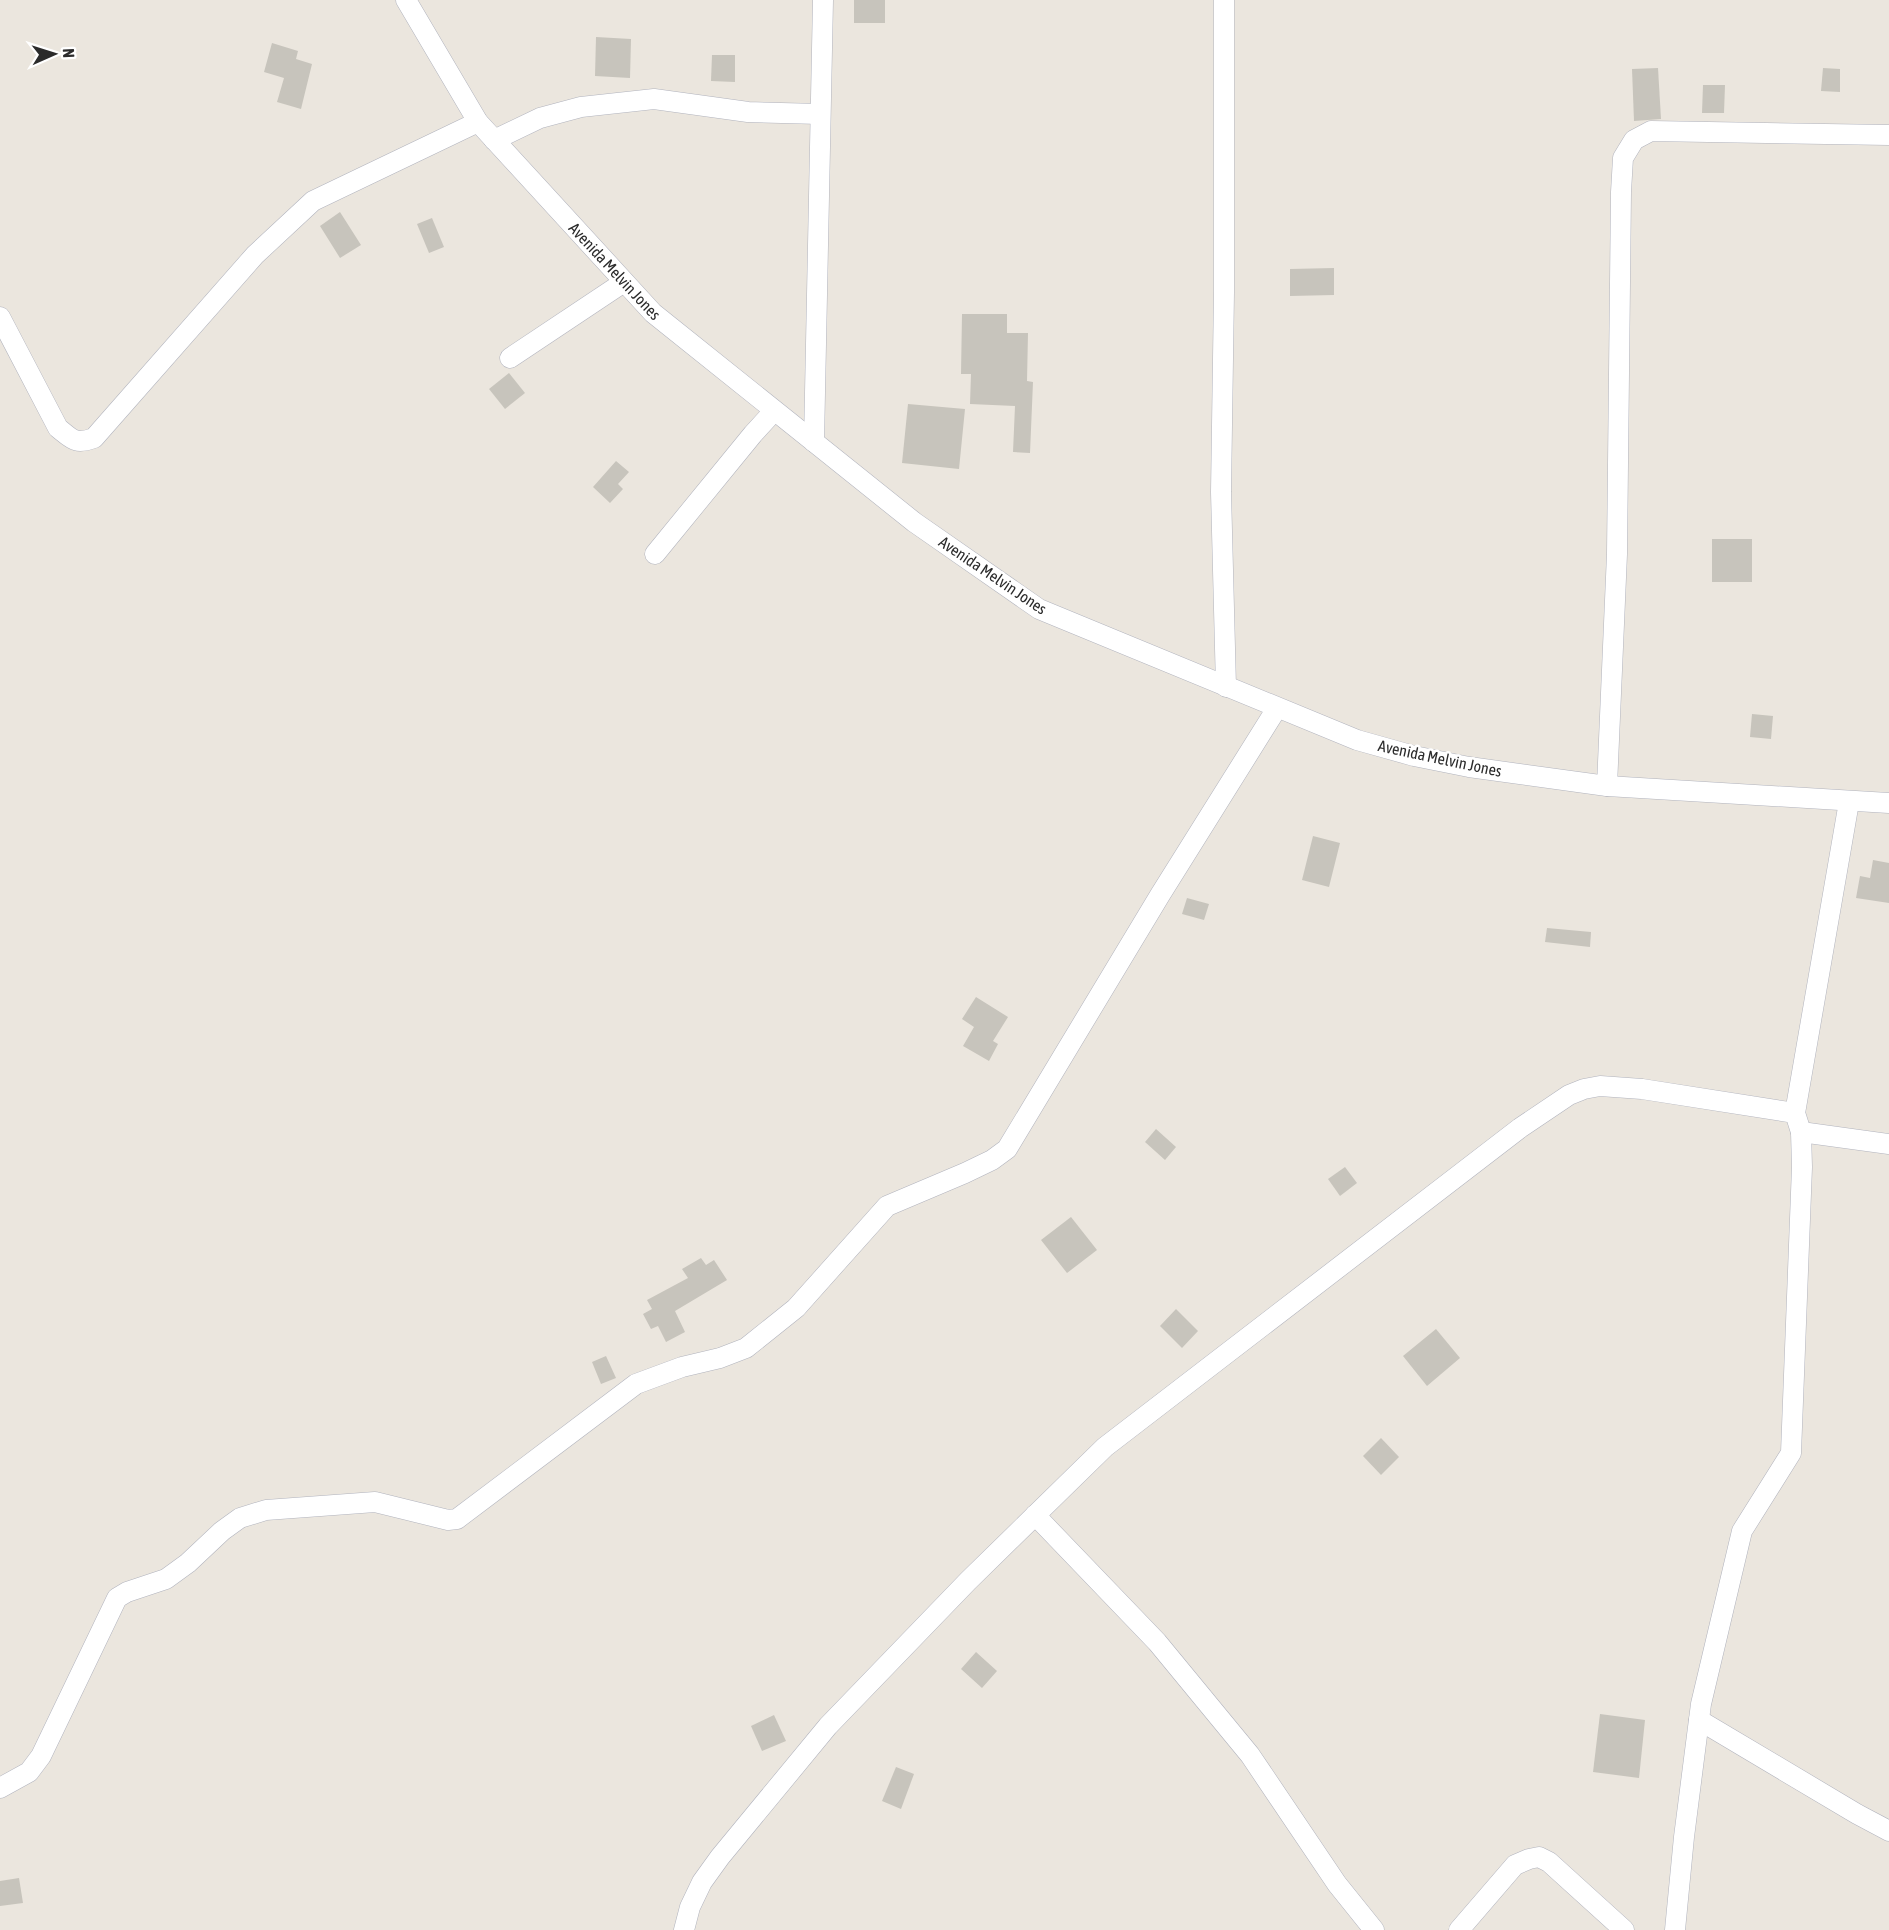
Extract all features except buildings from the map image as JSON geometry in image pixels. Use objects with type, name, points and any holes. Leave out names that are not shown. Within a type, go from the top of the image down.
[{"type":"street","name":"Avenida Melvin Jones","points":[[406,0],[478,122],[652,313],[914,522],[1039,609],[1357,740],[1414,756],[1469,767],[1607,786],[1889,803]]},
{"type":"street","points":[[814,442],[822,0]]},
{"type":"street","points":[[1224,0],[1224,316],[1221,492],[1226,687]]},
{"type":"street","points":[[494,140],[540,118],[581,107],[654,99],[748,112],[820,114]]},
{"type":"street","points":[[0,316],[58,428],[74,441],[94,438],[255,255],[313,201],[478,122]]},
{"type":"street","points":[[1607,786],[1617,554],[1623,158],[1634,140],[1651,131],[1889,135]]},
{"type":"street","points":[[510,358],[624,282]]},
{"type":"street","points":[[655,554],[774,411]]},
{"type":"street","points":[[0,1788],[29,1772],[41,1756],[117,1598],[127,1592],[166,1579],[240,1518],[266,1510],[375,1502],[448,1520],[457,1519],[636,1384],[682,1367],[720,1358],[746,1348],[796,1308],[887,1206],[965,1173],[992,1160],[1007,1149],[1160,895],[1277,708]]},
{"type":"street","points":[[1675,1930],[1699,1720],[1742,1531],[1791,1453],[1802,1167],[1798,1123],[1849,802]]},
{"type":"street","points":[[684,1930],[690,1907],[702,1882],[828,1726],[968,1581],[1105,1447],[1520,1128],[1569,1095],[1584,1089],[1618,1086],[1889,1144]]},
{"type":"street","points":[[1035,1515],[1157,1642],[1250,1755],[1337,1884],[1374,1930]]},
{"type":"street","points":[[1699,1720],[1889,1831]]},
{"type":"street","points":[[1459,1930],[1515,1865],[1539,1857],[1549,1862],[1624,1930]]}]
